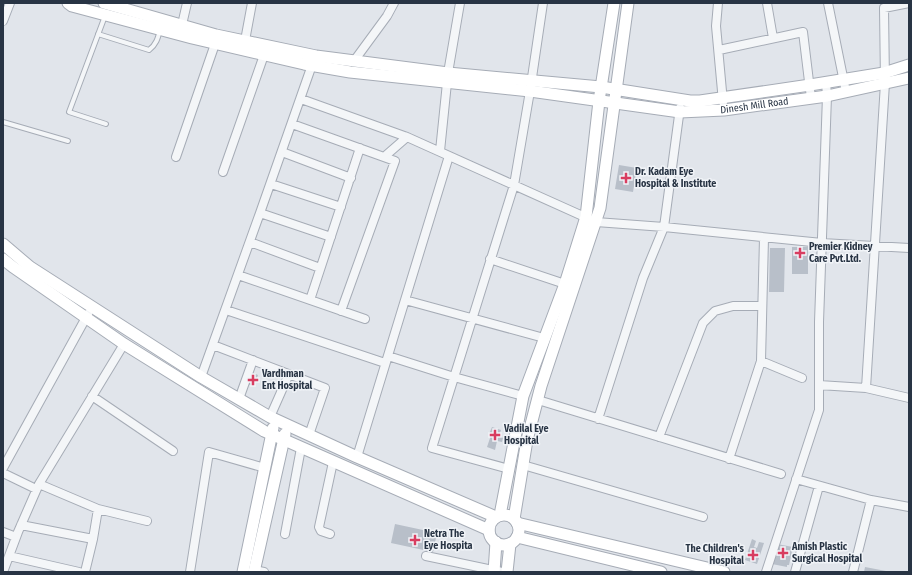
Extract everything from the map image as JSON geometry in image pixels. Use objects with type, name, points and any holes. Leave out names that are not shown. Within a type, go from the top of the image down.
[{"type":"main road","points":[[68,3],[72,6],[105,15],[161,25],[244,46],[264,55],[312,65],[393,77],[448,77]]},
{"type":"main road","points":[[104,3],[161,25]]},
{"type":"main road","points":[[614,3],[599,101],[586,217],[565,284],[523,396],[498,516],[492,521],[489,530],[492,539],[505,545],[514,540],[661,572]]},
{"type":"main road","points":[[507,572],[514,540],[519,533],[516,521],[527,440],[538,400],[600,208],[628,3]]},
{"type":"main road","points":[[181,30],[215,44],[244,46],[354,61],[448,77],[530,87]]},
{"type":"main road","name":"Dinesh Mill Road","points":[[530,87],[599,101],[680,112],[724,110],[846,92],[885,78],[909,65]]},
{"type":"main road","name":"Dinesh Mill Road","points":[[530,87],[601,87],[681,100],[700,101],[810,86],[843,79],[909,78]]},
{"type":"main road","points":[[3,244],[30,267],[239,399],[273,418],[357,457],[498,516],[510,516],[516,521],[724,572]]},
{"type":"main road","points":[[3,259],[124,344],[271,434],[489,530]]},
{"type":"main road","points":[[243,572],[265,468],[273,418]]},
{"type":"main road","points":[[257,571],[283,440],[288,425]]},
{"type":"main road","points":[[496,542],[497,571]]},
{"type":"street","points":[[3,21],[10,3]]},
{"type":"street","points":[[181,30],[187,3]]},
{"type":"street","points":[[244,46],[252,3]]},
{"type":"street","points":[[354,61],[387,16],[394,3]]},
{"type":"street","points":[[440,152],[448,77],[460,3]]},
{"type":"street","points":[[509,468],[432,448],[514,185],[543,3]]},
{"type":"street","points":[[718,3],[716,26],[724,110]]},
{"type":"street","points":[[768,3],[773,38]]},
{"type":"street","points":[[828,3],[846,92]]},
{"type":"street","points":[[866,388],[885,78],[884,8],[909,3]]},
{"type":"street","points":[[719,50],[803,32],[811,98]]},
{"type":"street","points":[[176,157],[215,44]]},
{"type":"street","points":[[223,172],[264,55]]},
{"type":"street","points":[[201,376],[271,184],[312,65]]},
{"type":"street","points":[[766,572],[819,410],[819,322],[827,96],[826,82]]},
{"type":"street","points":[[301,99],[407,137],[596,222],[664,227],[822,243],[909,248]]},
{"type":"street","points":[[598,418],[643,278],[664,227],[681,100]]},
{"type":"street","points":[[292,124],[395,161],[341,311]]},
{"type":"street","points":[[384,157],[407,137]]},
{"type":"street","points":[[310,300],[360,148]]},
{"type":"street","points":[[282,152],[351,178]]},
{"type":"street","points":[[357,457],[449,156]]},
{"type":"street","points":[[271,184],[341,207]]},
{"type":"street","points":[[260,213],[331,237]]},
{"type":"street","points":[[730,458],[761,361],[764,238]]},
{"type":"street","points":[[250,242],[320,268]]},
{"type":"street","points":[[490,260],[565,284]]},
{"type":"street","points":[[238,275],[364,319]]},
{"type":"street","points":[[405,300],[544,338]]},
{"type":"street","points":[[659,437],[703,323],[715,311],[733,306],[762,306]]},
{"type":"street","points":[[3,468],[93,307]]},
{"type":"street","points":[[226,310],[386,360],[523,396]]},
{"type":"street","points":[[3,572],[38,486],[124,344]]},
{"type":"street","points":[[213,345],[325,388],[309,435]]},
{"type":"street","points":[[239,399],[253,360]]},
{"type":"street","points":[[761,361],[802,378]]},
{"type":"street","points":[[273,418],[289,374]]},
{"type":"street","points":[[819,385],[866,388],[909,398]]},
{"type":"street","points":[[92,396],[173,451]]},
{"type":"street","points":[[538,400],[781,474]]},
{"type":"street","points":[[285,534],[301,448]]},
{"type":"street","points":[[190,572],[209,452],[265,468]]},
{"type":"street","points":[[330,534],[321,531],[319,527],[333,462]]},
{"type":"street","points":[[523,465],[703,517]]},
{"type":"street","points":[[3,474],[98,509],[147,521]]},
{"type":"street","points":[[796,479],[871,500],[909,507]]},
{"type":"street","points":[[795,572],[819,486]]},
{"type":"street","points":[[853,572],[871,500]]},
{"type":"street","points":[[85,572],[98,509]]},
{"type":"street","points":[[21,525],[93,539]]},
{"type":"street","points":[[3,532],[16,537]]},
{"type":"street","points":[[9,556],[78,572]]},
{"type":"street","points":[[426,556],[497,571]]},
{"type":"lane","points":[[105,15],[69,112],[106,124]]},
{"type":"lane","points":[[98,34],[149,50],[153,48],[157,40],[161,25]]},
{"type":"lane","points":[[3,122],[68,141]]},
{"type":"building","points":[[619,165],[637,168],[633,192],[615,189]]},
{"type":"building","points":[[792,247],[808,247],[808,274],[792,274]]},
{"type":"building","points":[[770,248],[785,248],[784,292],[769,292]]},
{"type":"building","points":[[251,372],[258,375],[254,386],[246,384]]},
{"type":"building","points":[[492,427],[501,430],[499,436],[503,438],[502,442],[497,441],[495,450],[487,447],[491,435],[489,434]]},
{"type":"building","points":[[395,524],[437,533],[433,552],[391,543]]},
{"type":"building","points":[[752,539],[756,541],[754,547],[757,548],[759,542],[764,543],[757,564],[745,560]]},
{"type":"building","points":[[777,544],[793,547],[789,565],[787,565],[787,567],[772,564]]},
{"type":"building","points":[[865,567],[886,571],[886,572],[864,572]]},
{"type":"place","name":"Dr. Kadam Eye Hospital & Institute","points":[[626,178]]},
{"type":"place","name":"Premier Kidney Care Pvt.Ltd.","points":[[800,253]]},
{"type":"place","name":"Vardhman Ent Hospital","points":[[253,380]]},
{"type":"place","name":"Vadilal Eye Hospital","points":[[495,435]]},
{"type":"place","name":"Netra The Eye Hospita","points":[[415,540]]},
{"type":"place","name":"Amish Plastic Surgical Hospital","points":[[783,553]]},
{"type":"place","name":"The Children's Hospital","points":[[753,555]]}]
